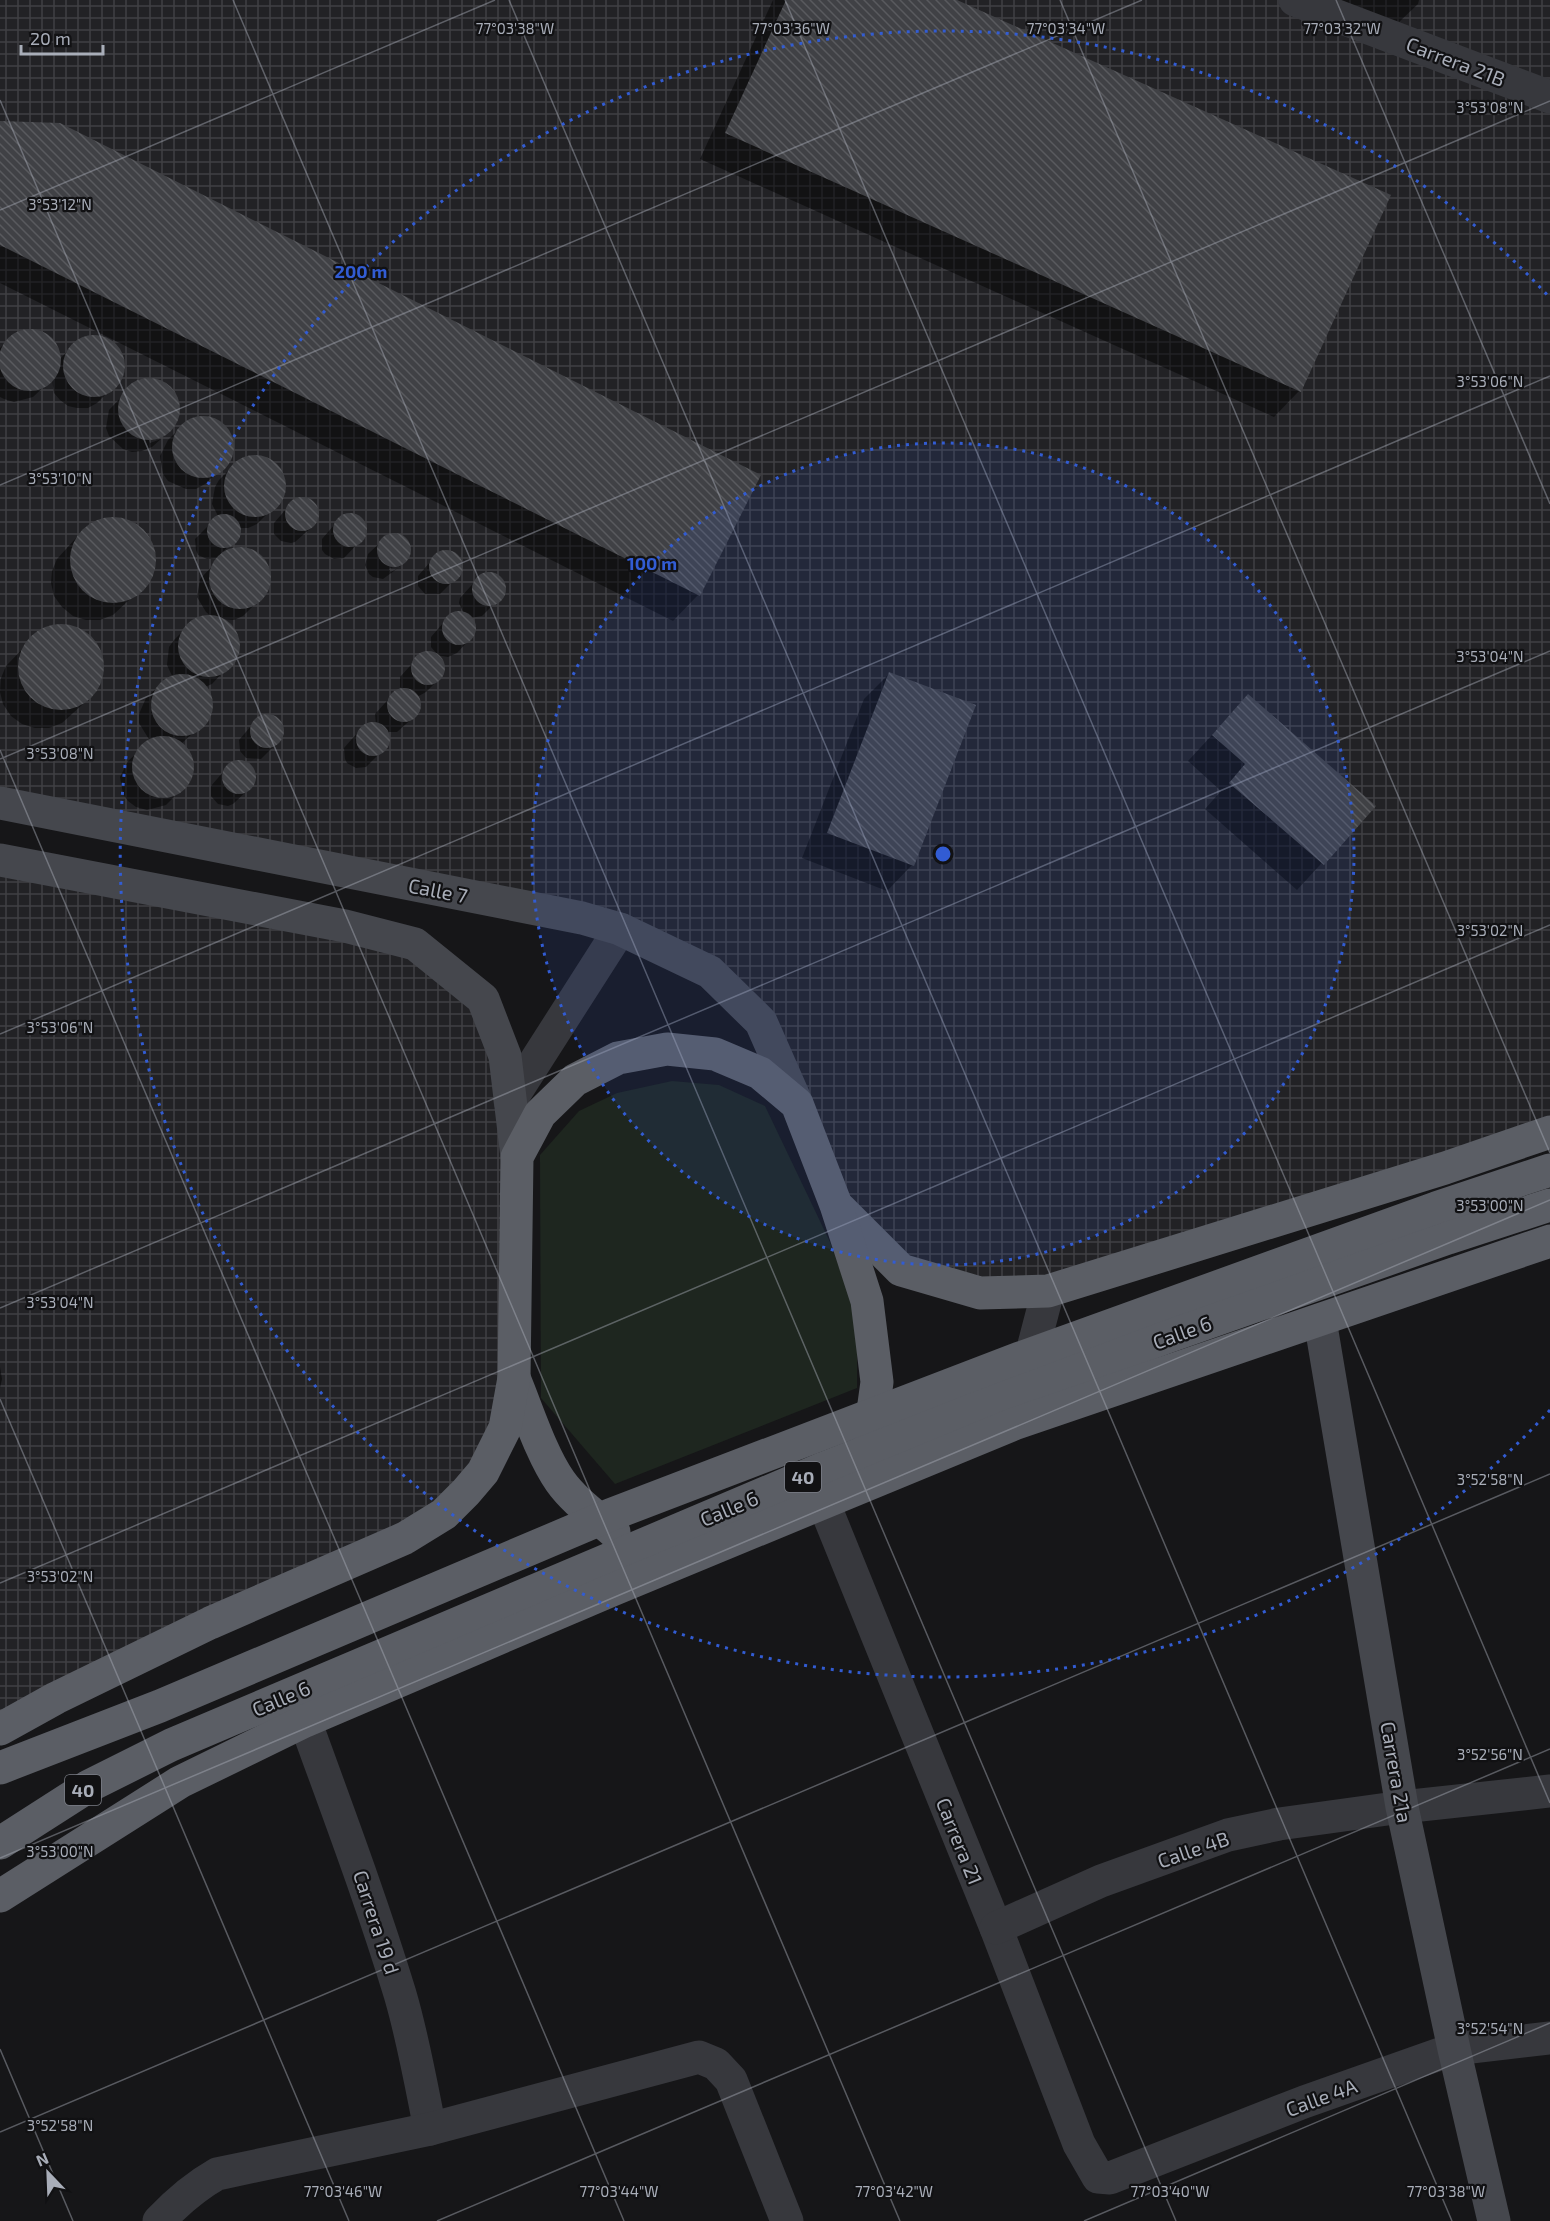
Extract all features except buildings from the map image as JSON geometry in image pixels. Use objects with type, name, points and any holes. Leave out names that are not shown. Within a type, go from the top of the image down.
[{"type":"highway","points":[[0,1729],[56,1698],[210,1623],[405,1538],[444,1514],[466,1492],[483,1472],[505,1428],[514,1378],[517,1156],[540,1114],[575,1080],[618,1058],[667,1049],[715,1054],[760,1073],[797,1104],[836,1205],[867,1301],[877,1382],[862,1485]]},
{"type":"highway","points":[[836,1205],[901,1270],[980,1293],[1048,1291],[1445,1168],[1550,1132]]},
{"type":"highway","name":"Calle 6","points":[[0,1768],[160,1706],[610,1515],[1020,1358],[1436,1208],[1550,1170]]},
{"type":"highway","name":"Calle 6","points":[[0,1844],[88,1786],[171,1745],[824,1468],[1167,1337],[1448,1238],[1550,1205]]},
{"type":"highway","points":[[0,1896],[180,1782],[305,1721],[660,1570],[1014,1424],[1550,1241]]},
{"type":"highway","points":[[514,1378],[559,1480],[576,1499],[660,1570]]},
{"type":"main road","name":"Calle 7","points":[[0,803],[570,916],[620,929],[710,972],[744,1005],[761,1022],[797,1104]]},
{"type":"main road","points":[[0,860],[345,926],[415,944],[483,999],[505,1056],[517,1156]]},
{"type":"main road","name":"Carrera 21a","points":[[1320,1320],[1402,1807],[1494,2221]]},
{"type":"street","name":"Carrera 21B","points":[[1295,0],[1550,96]]},
{"type":"street","points":[[510,1101],[620,929]]},
{"type":"street","points":[[1014,1424],[1048,1291]]},
{"type":"street","name":"Carrera 21","points":[[824,1504],[996,1928],[1079,2144],[1098,2176]]},
{"type":"street","name":"Carrera 19 d","points":[[305,1721],[354,1852],[400,1996],[415,2053],[430,2129]]},
{"type":"street","name":"Calle 4B","points":[[996,1928],[1101,1881],[1228,1835],[1279,1824],[1402,1807],[1550,1791]]},
{"type":"street","name":"Calle 4A","points":[[1098,2176],[1110,2178],[1304,2102],[1454,2049],[1550,2038]]},
{"type":"street","points":[[159,2221],[178,2200],[216,2174],[430,2129],[699,2057],[716,2064],[732,2080],[787,2221]]},
{"type":"shaded area","points":[[0,0],[1550,0],[1550,1132],[1048,1291],[901,1270],[836,1205],[761,1022],[620,929],[0,803]]},
{"type":"shaded area","points":[[0,860],[415,944],[483,999],[505,1056],[514,1378],[466,1492],[0,1729]]},
{"type":"shaded area","points":[[672,1081],[719,1085],[765,1106],[830,1242],[857,1317],[857,1388],[615,1484],[541,1398],[540,1155],[579,1111],[617,1093]]}]
